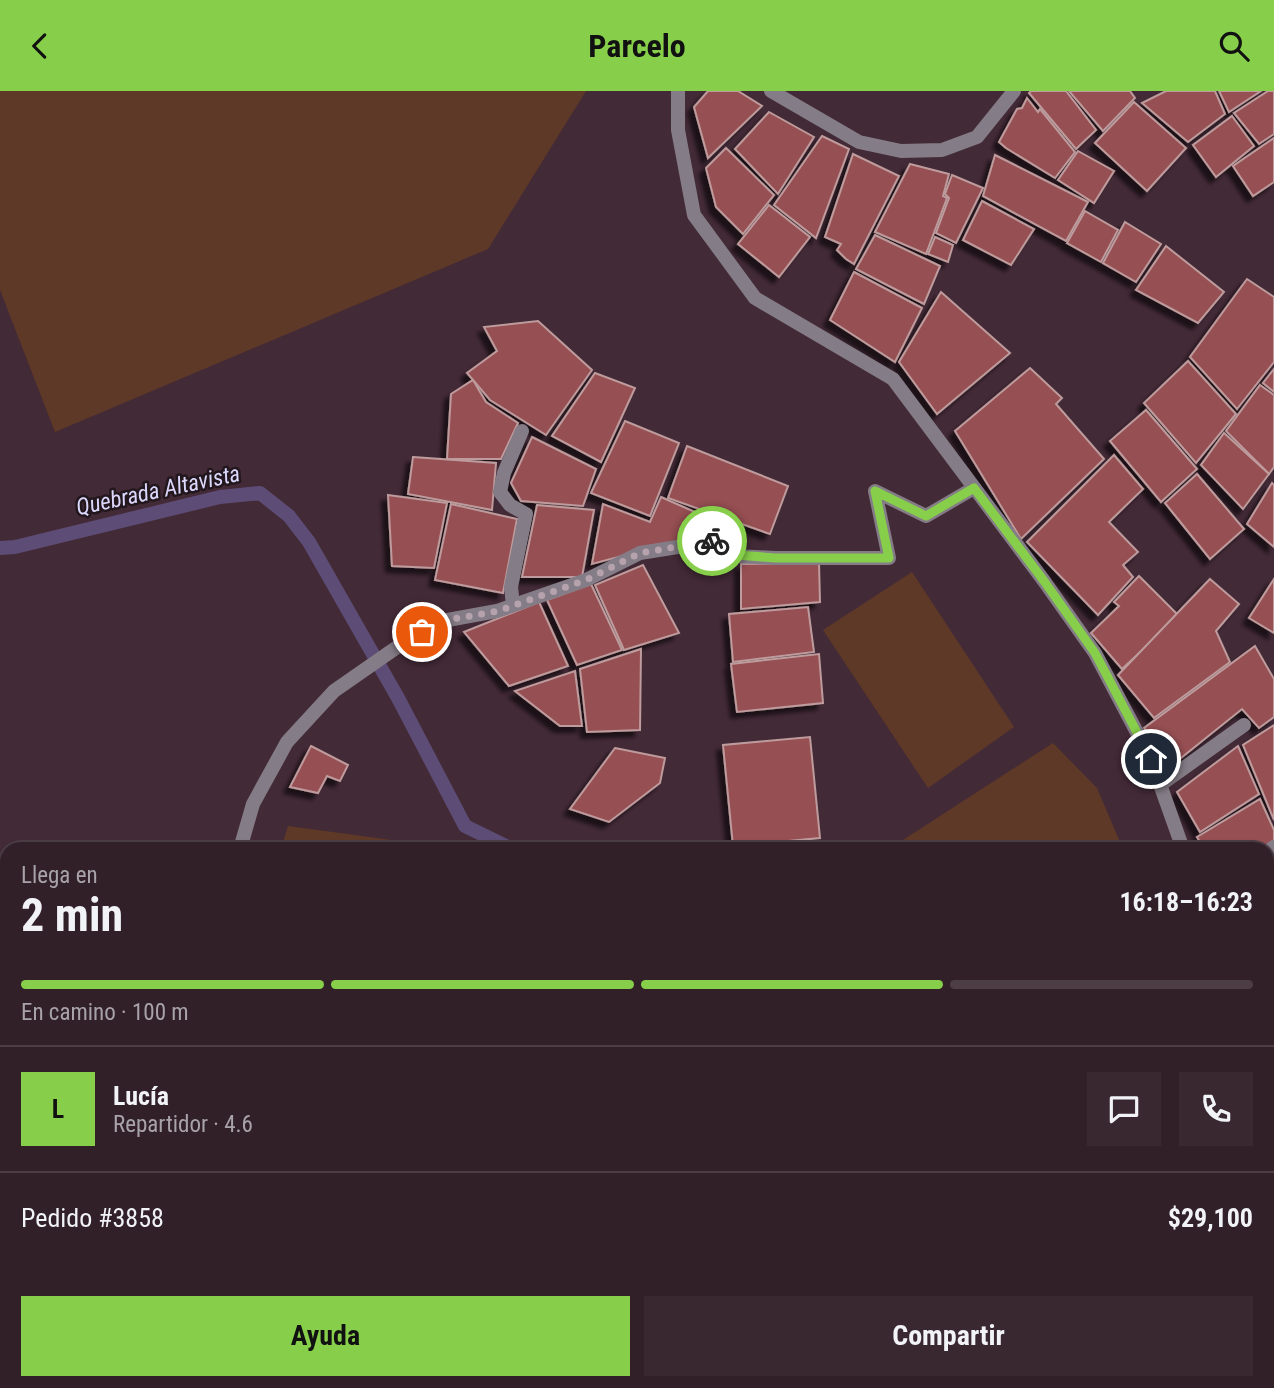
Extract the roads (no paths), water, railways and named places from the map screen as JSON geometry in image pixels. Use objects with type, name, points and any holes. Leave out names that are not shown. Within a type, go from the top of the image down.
[{"type":"street","points":[[678,91],[678,130],[694,215],[755,299],[893,379],[1095,653],[1151,759],[1180,842]]},
{"type":"street","points":[[771,91],[859,142],[901,151],[942,150],[977,137],[1014,91]]},
{"type":"street","points":[[513,605],[511,587],[526,514],[510,505],[500,492],[504,473],[522,431]]},
{"type":"street","points":[[242,842],[253,804],[287,742],[334,691],[403,643],[442,621],[498,611],[586,580],[640,553],[715,541],[737,555],[775,558],[889,558],[875,491],[926,516],[974,488]]},
{"type":"street","points":[[1160,785],[1244,725]]},
{"type":"waterway","name":"Quebrada Altavista","points":[[0,548],[15,547],[220,497],[260,493],[289,516],[309,542],[398,698],[465,826],[498,842]]}]
